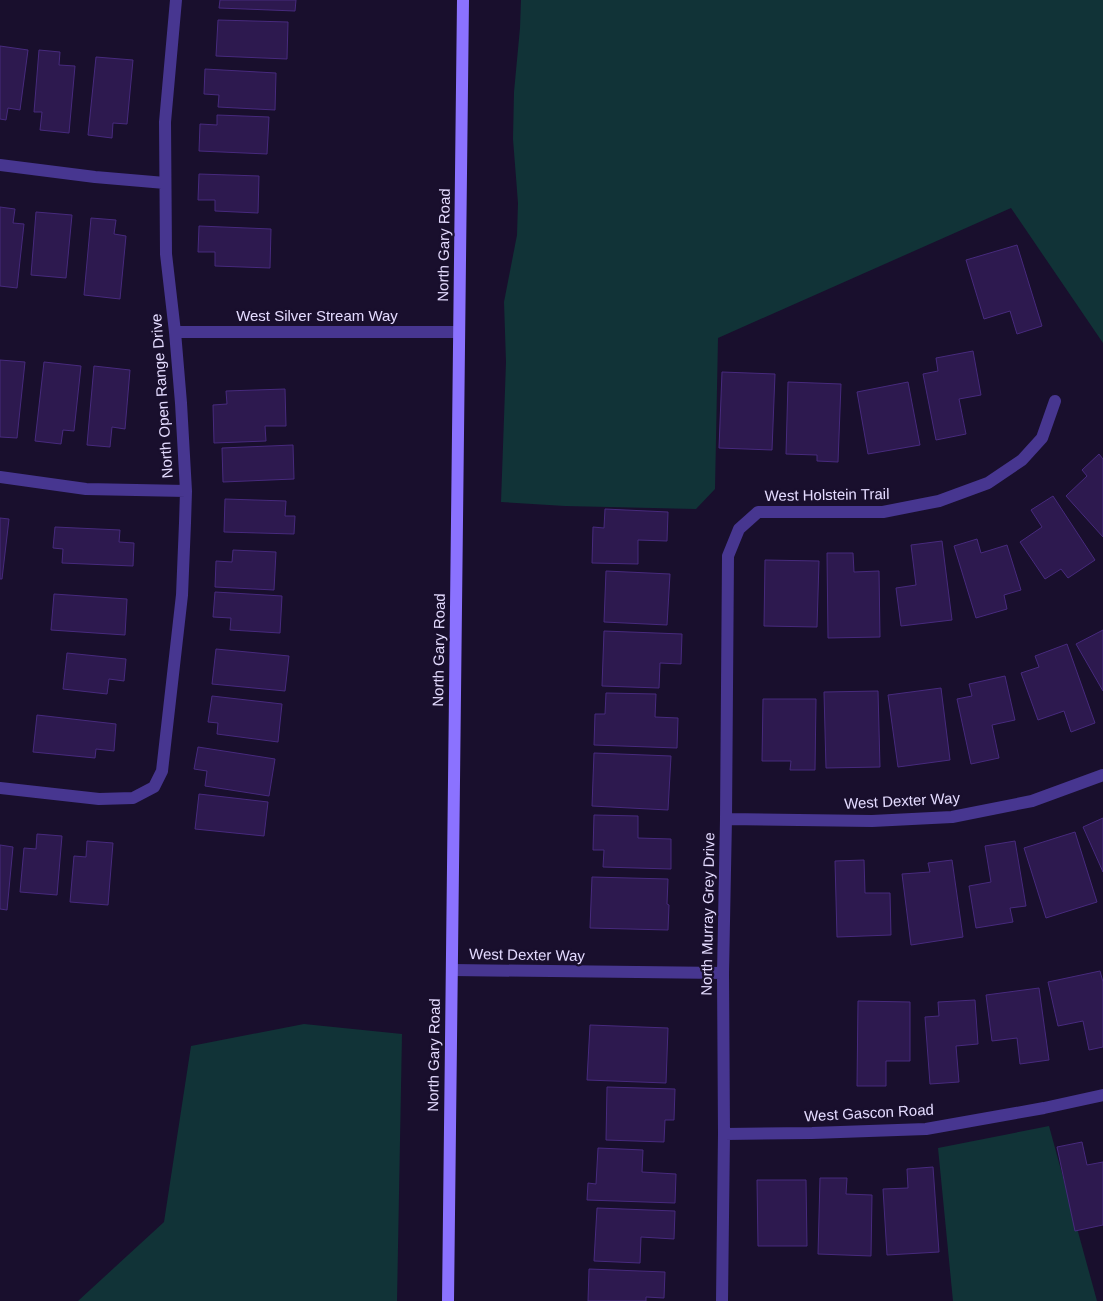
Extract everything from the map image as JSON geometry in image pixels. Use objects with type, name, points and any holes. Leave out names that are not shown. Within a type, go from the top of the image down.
[{"type":"main road","name":"North Gary Road","points":[[448,1301],[463,0]]},
{"type":"street","name":"North Open Range Drive","points":[[0,788],[99,799],[133,798],[154,787],[162,771],[182,595],[186,491],[181,403],[166,254],[165,122],[176,0]]},
{"type":"street","points":[[0,165],[95,177],[165,183]]},
{"type":"street","name":"West Silver Stream Way","points":[[175,332],[459,332]]},
{"type":"street","name":"West Holstein Trail","points":[[739,529],[758,512],[883,512],[939,501],[988,483],[1022,460],[1042,438],[1055,401]]},
{"type":"street","points":[[0,477],[86,489],[186,491]]},
{"type":"street","name":"North Murray Grey Drive","points":[[722,1301],[723,973],[728,556],[739,529]]},
{"type":"street","name":"West Dexter Way","points":[[726,820],[872,821],[952,817],[1032,801],[1103,775]]},
{"type":"street","name":"West Dexter Way","points":[[452,970],[723,973]]},
{"type":"street","name":"West Gascon Road","points":[[724,1134],[812,1133],[926,1128],[1044,1108],[1103,1095]]},
{"type":"green space","points":[[521,0],[1103,0],[1103,343],[1011,208],[718,338],[715,489],[696,509],[565,506],[501,502],[506,362],[504,302],[517,235],[518,203],[513,139],[514,92]]},
{"type":"green space","points":[[304,1024],[402,1034],[397,1301],[78,1301],[164,1222],[191,1046]]},
{"type":"green space","points":[[1049,1126],[1097,1301],[953,1301],[938,1148]]},
{"type":"building","points":[[220,0],[296,0],[295,11],[219,8]]},
{"type":"building","points":[[218,20],[288,22],[287,59],[216,56]]},
{"type":"building","points":[[0,46],[28,50],[20,110],[8,108],[6,120],[0,119]]},
{"type":"building","points":[[39,50],[60,52],[59,65],[75,66],[69,133],[40,130],[42,112],[34,112]]},
{"type":"building","points":[[96,57],[133,60],[127,124],[113,123],[112,138],[88,135]]},
{"type":"building","points":[[205,69],[276,73],[275,110],[218,107],[219,95],[204,94]]},
{"type":"building","points":[[217,115],[269,117],[267,154],[199,151],[200,124],[217,125]]},
{"type":"building","points":[[199,174],[259,176],[258,213],[215,211],[215,200],[198,200]]},
{"type":"building","points":[[0,207],[15,209],[13,223],[24,224],[17,288],[0,286]]},
{"type":"building","points":[[36,212],[72,215],[66,278],[31,275]]},
{"type":"building","points":[[91,218],[116,220],[114,234],[126,236],[120,299],[84,295]]},
{"type":"building","points":[[199,226],[271,229],[270,268],[215,266],[215,252],[198,252]]},
{"type":"building","points":[[1017,245],[1042,326],[1017,334],[1010,311],[984,319],[966,260]]},
{"type":"building","points":[[973,351],[981,395],[959,399],[966,434],[936,440],[923,374],[938,371],[936,358]]},
{"type":"building","points":[[0,360],[25,362],[17,438],[0,437]]},
{"type":"building","points":[[44,362],[81,366],[74,431],[63,430],[61,444],[35,441]]},
{"type":"building","points":[[94,366],[130,370],[125,429],[112,427],[110,447],[87,445]]},
{"type":"building","points":[[722,372],[775,374],[772,450],[719,448]]},
{"type":"building","points":[[788,382],[841,384],[838,462],[817,461],[817,455],[786,454]]},
{"type":"building","points":[[908,382],[920,445],[868,454],[857,392]]},
{"type":"building","points":[[285,389],[286,426],[265,426],[266,441],[214,443],[213,405],[227,404],[226,391]]},
{"type":"building","points":[[293,445],[294,479],[223,482],[222,448]]},
{"type":"building","points":[[1099,454],[1103,459],[1103,537],[1066,496],[1087,476],[1082,470]]},
{"type":"building","points":[[1053,496],[1095,560],[1068,578],[1061,569],[1045,579],[1020,542],[1042,527],[1031,510]]},
{"type":"building","points":[[225,499],[286,501],[285,516],[295,516],[294,534],[224,532]]},
{"type":"building","points":[[605,509],[668,512],[667,541],[638,540],[638,564],[592,563],[593,527],[604,528]]},
{"type":"building","points":[[0,518],[9,519],[2,579],[0,579]]},
{"type":"building","points":[[55,527],[120,530],[119,542],[134,543],[133,566],[62,563],[63,549],[53,548]]},
{"type":"building","points":[[977,539],[981,553],[1007,545],[1021,590],[1004,595],[1007,609],[976,618],[954,546]]},
{"type":"building","points":[[942,541],[952,620],[901,626],[896,588],[916,585],[911,545]]},
{"type":"building","points":[[233,550],[276,552],[274,590],[215,587],[216,561],[232,562]]},
{"type":"building","points":[[827,553],[853,553],[854,572],[879,571],[880,637],[828,638]]},
{"type":"building","points":[[765,560],[819,561],[817,627],[764,626]]},
{"type":"building","points":[[606,571],[670,574],[667,625],[604,622]]},
{"type":"building","points":[[215,592],[282,596],[280,633],[230,630],[231,618],[213,617]]},
{"type":"building","points":[[54,594],[127,599],[125,635],[51,630]]},
{"type":"building","points":[[1103,630],[1103,691],[1076,644]]},
{"type":"building","points":[[604,631],[682,634],[681,664],[660,663],[659,688],[602,686]]},
{"type":"building","points":[[1067,644],[1095,723],[1071,732],[1064,711],[1038,720],[1021,673],[1039,667],[1035,656]]},
{"type":"building","points":[[216,649],[289,656],[285,691],[212,684]]},
{"type":"building","points":[[67,653],[126,659],[124,681],[109,679],[107,694],[63,689]]},
{"type":"building","points":[[1005,676],[1015,720],[992,725],[999,758],[971,764],[957,699],[972,696],[969,684]]},
{"type":"building","points":[[941,688],[950,760],[898,767],[888,695]]},
{"type":"building","points":[[878,691],[880,767],[826,768],[824,692]]},
{"type":"building","points":[[606,693],[656,694],[655,717],[678,718],[677,748],[594,745],[595,714],[605,714]]},
{"type":"building","points":[[212,696],[282,704],[278,742],[217,734],[218,723],[208,722]]},
{"type":"building","points":[[763,699],[816,699],[815,770],[790,770],[791,761],[762,761]]},
{"type":"building","points":[[37,715],[116,724],[114,751],[96,749],[95,758],[33,752]]},
{"type":"building","points":[[198,747],[275,759],[269,796],[205,786],[207,771],[194,769]]},
{"type":"building","points":[[594,753],[671,756],[668,810],[592,806]]},
{"type":"building","points":[[199,794],[268,802],[264,836],[195,829]]},
{"type":"building","points":[[594,815],[638,816],[638,838],[671,839],[671,869],[603,867],[604,850],[593,850]]},
{"type":"building","points":[[1103,818],[1103,872],[1083,827]]},
{"type":"building","points":[[1075,832],[1097,902],[1046,918],[1024,848]]},
{"type":"building","points":[[37,834],[62,836],[57,895],[20,892],[24,848],[36,849]]},
{"type":"building","points":[[87,841],[113,843],[108,905],[70,902],[74,856],[86,857]]},
{"type":"building","points":[[1015,841],[1026,906],[1010,908],[1013,922],[976,928],[969,886],[991,882],[985,846]]},
{"type":"building","points":[[0,845],[13,847],[7,910],[0,909]]},
{"type":"building","points":[[864,860],[865,893],[890,893],[891,935],[837,937],[835,861]]},
{"type":"building","points":[[952,860],[963,937],[911,945],[902,874],[930,872],[928,863]]},
{"type":"building","points":[[592,877],[668,879],[668,930],[590,928]]},
{"type":"building","points":[[1100,971],[1103,982],[1103,1047],[1089,1050],[1083,1021],[1058,1026],[1048,982]]},
{"type":"building","points":[[1039,988],[1049,1060],[1020,1064],[1017,1038],[992,1041],[986,995]]},
{"type":"building","points":[[975,1000],[978,1044],[956,1046],[959,1082],[930,1084],[925,1017],[939,1016],[938,1002]]},
{"type":"building","points":[[858,1001],[910,1002],[910,1061],[886,1061],[886,1086],[857,1086]]},
{"type":"building","points":[[590,1025],[668,1028],[666,1083],[587,1080]]},
{"type":"building","points":[[607,1087],[675,1089],[674,1120],[665,1120],[664,1142],[606,1140]]},
{"type":"building","points":[[1082,1142],[1087,1165],[1103,1162],[1103,1225],[1075,1231],[1057,1147]]},
{"type":"building","points":[[598,1148],[643,1150],[642,1172],[676,1174],[675,1203],[587,1200],[588,1183],[596,1184]]},
{"type":"building","points":[[933,1167],[939,1252],[887,1255],[883,1189],[908,1188],[907,1169]]},
{"type":"building","points":[[820,1178],[847,1178],[846,1194],[872,1195],[871,1256],[818,1254]]},
{"type":"building","points":[[757,1180],[806,1180],[807,1246],[758,1246]]},
{"type":"building","points":[[597,1208],[675,1211],[674,1239],[641,1237],[640,1263],[594,1261]]},
{"type":"building","points":[[589,1269],[665,1272],[664,1298],[646,1297],[646,1301],[588,1301]]}]
